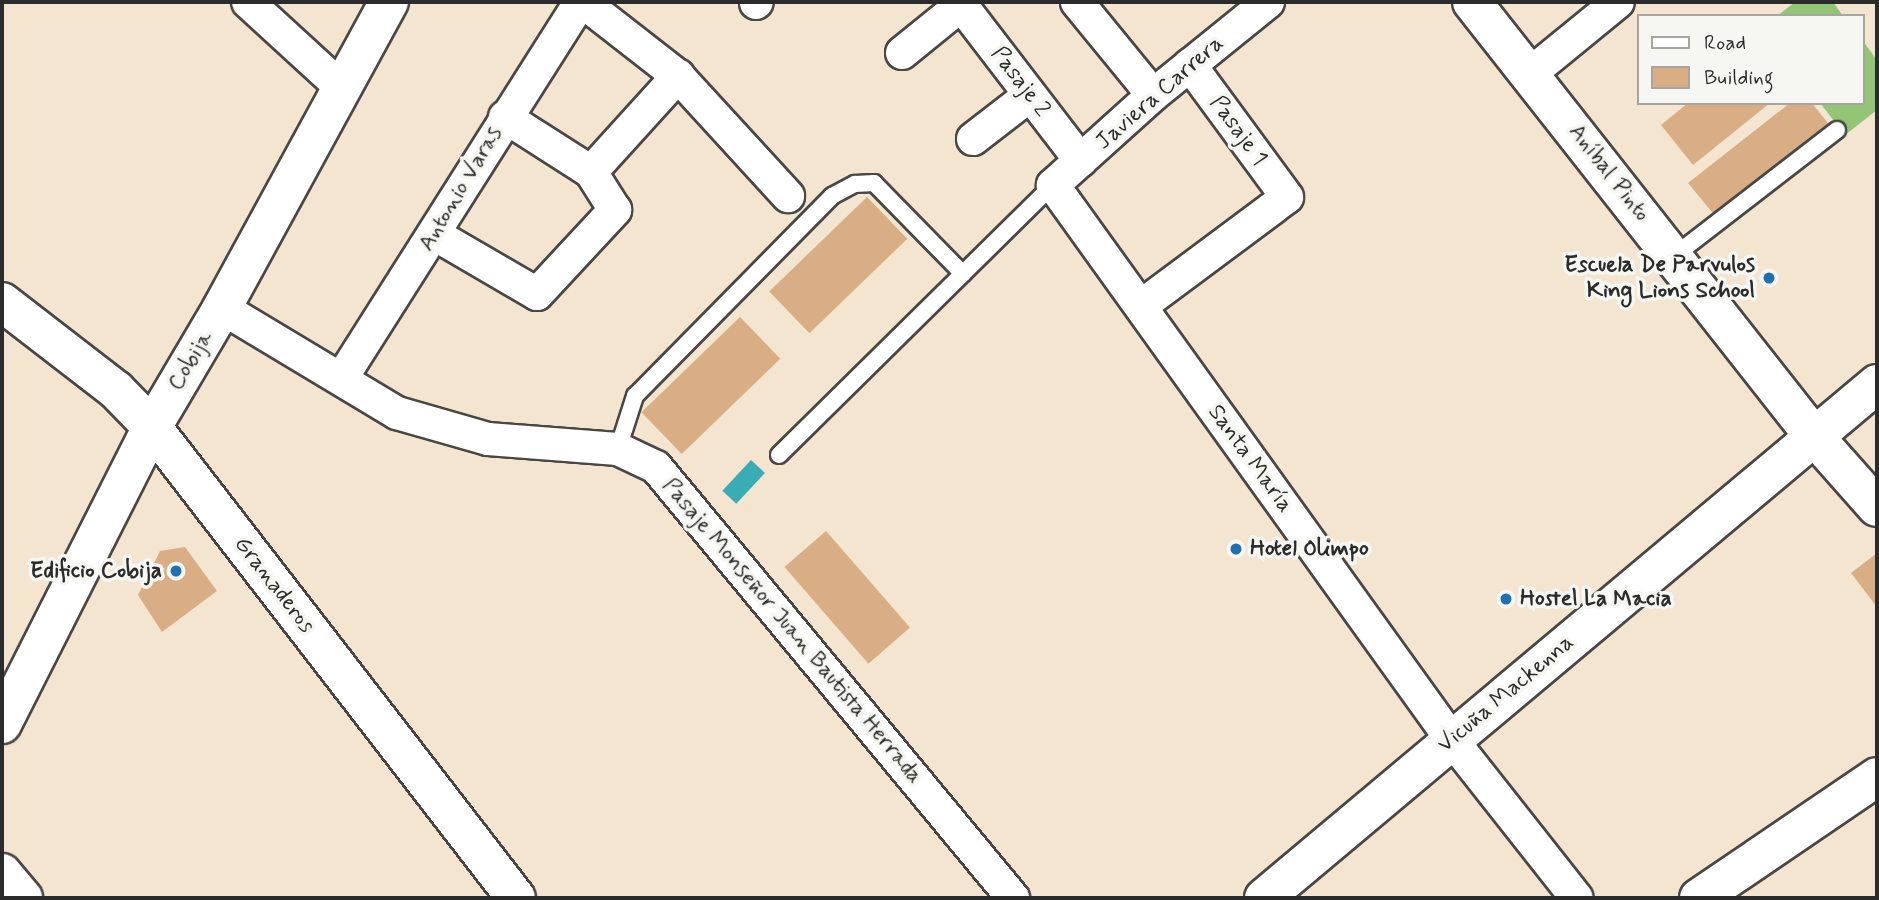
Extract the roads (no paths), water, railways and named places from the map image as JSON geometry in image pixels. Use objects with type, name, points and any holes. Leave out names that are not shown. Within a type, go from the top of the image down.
[{"type":"main road","name":"Cobija","points":[[2,724],[19,664],[222,309],[389,2]]},
{"type":"main road","name":"Aníbal Pinto","points":[[1472,2],[1531,73],[1813,435],[1877,507]]},
{"type":"main road","name":"Granaderos","points":[[2,302],[116,390],[152,428],[516,898]]},
{"type":"main road","name":"Vicuña Mackenna","points":[[1265,898],[1813,435],[1877,384]]},
{"type":"main road","points":[[1699,898],[1877,777]]},
{"type":"main road","points":[[2,873],[23,898]]},
{"type":"street","points":[[248,2],[343,89]]},
{"type":"street","name":"Antonio Varas","points":[[343,376],[505,117],[581,2],[678,76],[788,196]]},
{"type":"street","points":[[1077,2],[1153,94]]},
{"type":"street","name":"Javiera Carrera","points":[[1053,185],[1153,94],[1268,2]]},
{"type":"street","points":[[1531,73],[1618,2]]},
{"type":"street","points":[[902,53],[960,3]]},
{"type":"street","name":"Pasaje 2","points":[[960,3],[1081,162]]},
{"type":"street","name":"Pasaje 1","points":[[1141,306],[1287,197],[1190,65]]},
{"type":"street","points":[[591,172],[678,76]]},
{"type":"street","points":[[973,139],[1030,95]]},
{"type":"street","points":[[434,234],[537,295],[615,211],[591,172],[505,117]]},
{"type":"street","name":"Santa María","points":[[1053,185],[1452,740],[1577,898]]},
{"type":"street","name":"Pasaje Monseñor Juan Bautista Herrada","points":[[222,309],[343,376],[397,413],[488,439],[618,449],[656,467],[1013,898]]},
{"type":"lane","points":[[1674,256],[1837,130]]},
{"type":"lane","points":[[618,449],[635,396],[832,197],[855,184],[874,183],[963,274]]},
{"type":"lane","points":[[779,455],[1053,185]]},
{"type":"water","points":[[751,460],[765,473],[736,504],[722,491]]},
{"type":"place","name":"Escuela De Parvulos King Lions School","points":[[1769,278]]},
{"type":"place","name":"Hotel Olimpo","points":[[1236,549]]},
{"type":"place","name":"Edificio Cobija","points":[[176,571]]},
{"type":"place","name":"Hostel La Macia","points":[[1506,599]]}]
